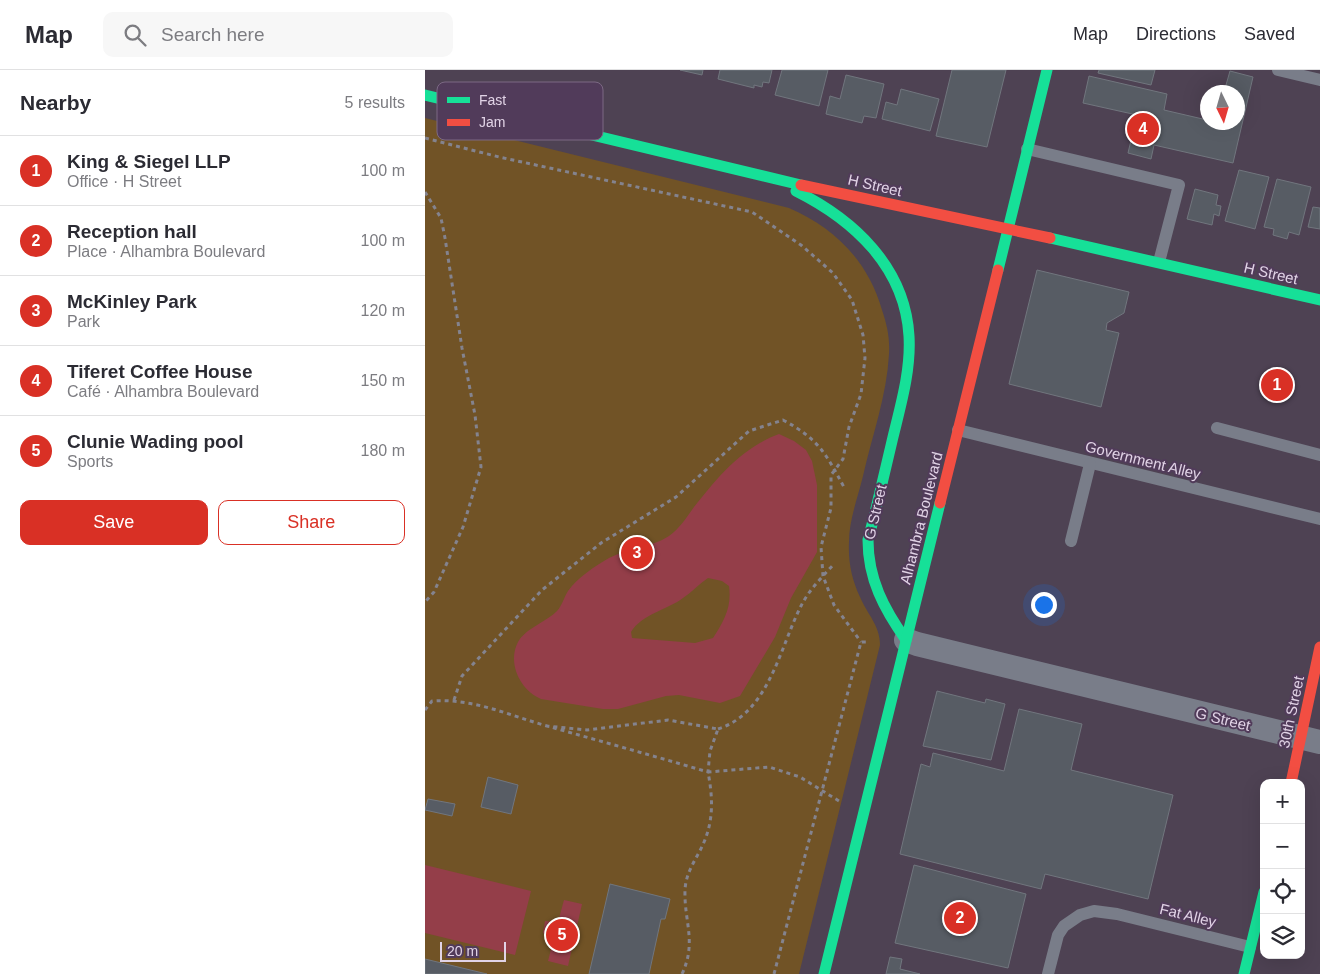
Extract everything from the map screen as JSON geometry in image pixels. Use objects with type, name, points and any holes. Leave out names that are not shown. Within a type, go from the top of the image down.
[{"type":"street","name":"Alhambra Boulevard","points":[[824,974],[1047,70]]},
{"type":"street","name":"H Street","points":[[603,138],[757,175],[1008,231],[1159,262],[1320,300]]},
{"type":"street","name":"G Street","points":[[757,175],[809,197],[860,234],[874,249],[898,290],[909,334],[909,360],[904,389],[868,540],[867,556],[879,599],[906,640],[1311,740]]},
{"type":"street","name":"30th Street","points":[[1293,779],[1311,740],[1320,647]]},
{"type":"street","points":[[1244,974],[1260,908]]},
{"type":"lane","points":[[1278,70],[1320,80]]},
{"type":"lane","points":[[1027,149],[1179,185],[1159,262]]},
{"type":"lane","points":[[1217,428],[1320,455]]},
{"type":"lane","name":"Government Alley","points":[[958,430],[1320,519]]},
{"type":"lane","points":[[1071,541],[1091,464]]},
{"type":"lane","name":"Fat Alley","points":[[1048,974],[1059,935],[1064,926],[1087,912],[1105,911],[1250,947]]},
{"type":"path","points":[[425,138],[499,157],[752,212],[801,245],[833,273],[852,300],[863,335],[865,358],[861,394],[849,427],[843,458],[831,475],[831,508],[821,547],[823,576],[834,604],[861,642]]},
{"type":"path","points":[[425,192],[441,218],[475,415],[481,467],[463,527],[434,592],[425,602]]},
{"type":"path","points":[[454,700],[462,676],[541,590],[601,543],[676,497],[749,431],[783,420],[806,432],[827,457],[845,488]]},
{"type":"path","points":[[547,726],[587,730],[668,720],[718,729],[730,724],[743,715],[766,684],[781,658],[801,604],[834,564]]},
{"type":"path","points":[[861,642],[867,642]]},
{"type":"path","points":[[773,974],[861,642]]},
{"type":"path","points":[[425,710],[432,701],[454,700],[497,709],[547,726],[708,772],[769,767],[799,776],[839,801]]},
{"type":"path","points":[[682,974],[690,942],[685,900],[686,880],[706,837],[711,814],[708,772],[709,751],[718,729]]},
{"type":"shaded area","points":[[425,118],[437,121],[437,140],[514,140],[789,208],[806,216],[835,236],[859,261],[876,292],[888,332],[889,348],[888,369],[879,415],[849,534],[851,571],[863,603],[878,631],[880,645],[799,974],[425,974]]},
{"type":"shaded area","points":[[779,434],[794,441],[806,450],[812,461],[817,485],[817,552],[791,598],[775,637],[740,696],[720,703],[679,695],[666,696],[618,709],[603,709],[541,699],[527,689],[517,675],[514,658],[518,642],[522,637],[557,611],[572,586],[592,569],[609,558],[655,543],[673,533],[731,464],[765,440]],"holes":[[[708,578],[722,581],[729,586],[729,601],[724,620],[713,638],[695,643],[632,638],[631,632],[642,621],[677,602]]]},
{"type":"shaded area","points":[[425,865],[531,891],[515,955],[425,933]]},
{"type":"shaded area","points":[[564,900],[582,904],[568,966],[548,961],[554,938],[543,933],[545,921],[558,922]]},
{"type":"building","points":[[680,70],[703,70],[702,75]]},
{"type":"building","points":[[720,70],[772,70],[769,83],[763,82],[762,87],[754,85],[754,88],[718,79]]},
{"type":"building","points":[[782,70],[828,70],[819,106],[775,95]]},
{"type":"building","points":[[952,70],[1006,70],[987,147],[936,136]]},
{"type":"building","points":[[1099,70],[1155,70],[1151,85],[1098,73]]},
{"type":"building","points":[[1230,71],[1253,77],[1245,111],[1245,85],[1226,85]]},
{"type":"building","points":[[846,75],[884,84],[876,118],[864,116],[862,123],[826,114],[830,96],[840,99]]},
{"type":"building","points":[[1089,76],[1167,94],[1164,110],[1200,118],[1200,130],[1241,130],[1233,163],[1154,145],[1151,159],[1128,153],[1137,115],[1083,103]]},
{"type":"building","points":[[901,89],[939,99],[930,131],[882,119],[886,102],[897,105]]},
{"type":"building","points":[[1239,170],[1269,177],[1255,229],[1225,221]]},
{"type":"building","points":[[1277,179],[1311,187],[1299,235],[1289,232],[1287,239],[1273,235],[1274,229],[1264,227]]},
{"type":"building","points":[[1195,189],[1218,195],[1216,205],[1221,206],[1219,216],[1214,214],[1212,225],[1187,219]]},
{"type":"building","points":[[1313,207],[1320,208],[1320,229],[1308,227]]},
{"type":"building","points":[[1037,270],[1129,292],[1124,313],[1107,323],[1106,330],[1119,333],[1101,407],[1009,384]]},
{"type":"building","points":[[937,691],[985,703],[986,699],[1005,704],[991,760],[923,746]]},
{"type":"building","points":[[1019,709],[1082,724],[1071,770],[1173,795],[1148,899],[1045,874],[1041,889],[900,854],[921,764],[930,767],[933,753],[1004,771]]},
{"type":"building","points":[[488,777],[518,785],[511,814],[481,807]]},
{"type":"building","points":[[428,799],[455,804],[452,816],[425,810]]},
{"type":"building","points":[[914,865],[1026,894],[1008,968],[895,943]]},
{"type":"building","points":[[610,884],[670,899],[665,919],[661,919],[649,974],[589,974]]},
{"type":"building","points":[[890,957],[902,959],[900,969],[920,974],[886,974]]},
{"type":"building","points":[[425,959],[487,974],[425,974]]},
{"type":"traffic: fast","points":[[998,270],[1047,70]]},
{"type":"traffic: fast","points":[[425,95],[437,98]]},
{"type":"traffic: fast","points":[[603,138],[801,185]]},
{"type":"traffic: fast","points":[[796,191],[838,216],[873,248],[887,267],[898,288],[905,311],[909,336],[905,387],[868,540],[874,581],[884,605],[906,640]]},
{"type":"traffic: fast","points":[[1050,238],[1320,300]]},
{"type":"traffic: fast","points":[[824,974],[940,503]]},
{"type":"traffic: fast","points":[[1244,974],[1260,908]]},
{"type":"traffic: jam","points":[[801,185],[1050,238]]},
{"type":"traffic: jam","points":[[940,503],[998,270]]},
{"type":"traffic: jam","points":[[1292,779],[1320,647]]},
{"type":"place","name":"Tiferet Coffee House","points":[[1143,129]]},
{"type":"place","name":"King & Siegel LLP","points":[[1277,385]]},
{"type":"place","name":"McKinley Park","points":[[637,553]]},
{"type":"place","name":"Reception hall","points":[[960,918]]},
{"type":"place","name":"Clunie Wading pool","points":[[562,935]]}]
